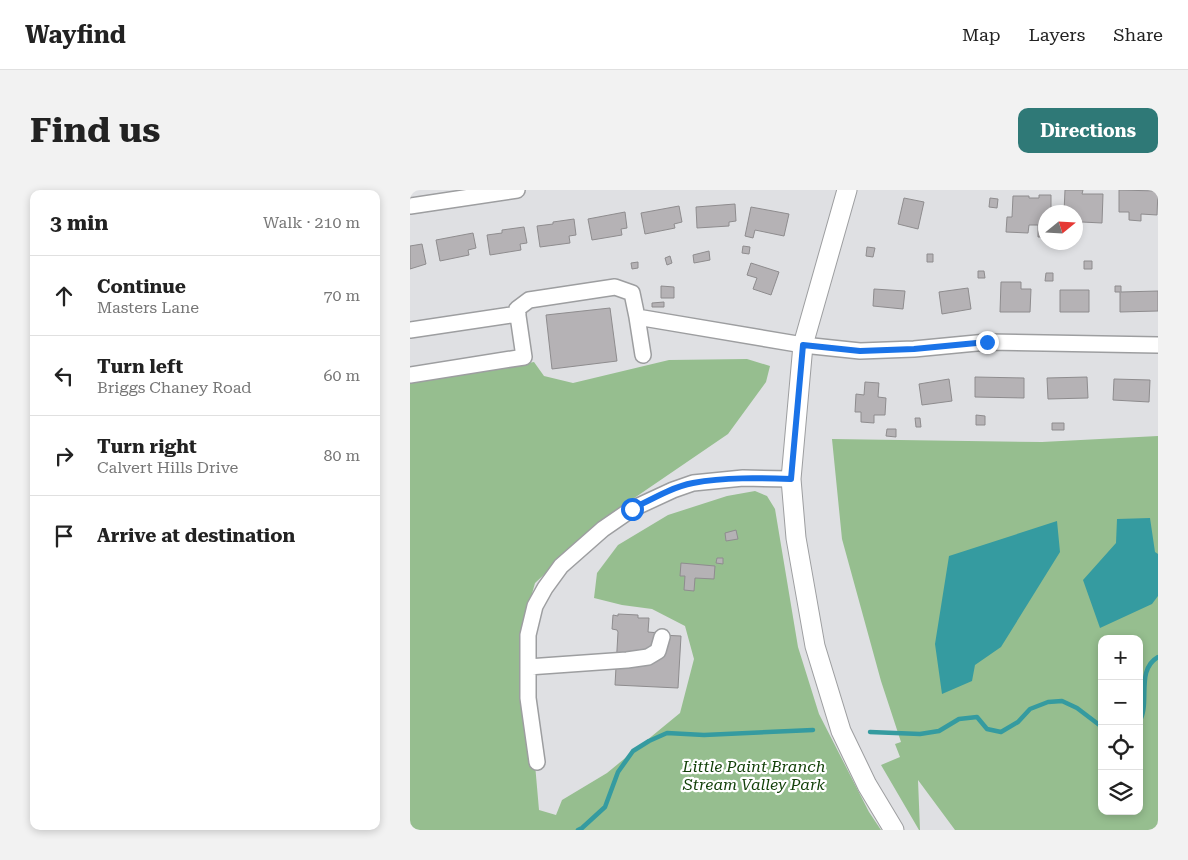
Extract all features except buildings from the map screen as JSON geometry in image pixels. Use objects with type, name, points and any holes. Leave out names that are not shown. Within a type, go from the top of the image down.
[{"type":"main road","points":[[847,190],[803,345],[791,479],[796,538],[815,646],[844,738],[867,785],[894,830]]},
{"type":"street","points":[[410,206],[517,190]]},
{"type":"street","points":[[410,375],[524,357],[517,309],[529,300],[615,287],[632,293],[642,355]]},
{"type":"street","points":[[410,330],[518,314]]},
{"type":"street","points":[[637,317],[803,345],[860,351],[914,349],[987,342],[1158,345]]},
{"type":"street","points":[[537,762],[528,698],[528,635],[535,606],[561,566],[603,529],[632,509],[673,490],[693,483],[742,478],[791,479]]},
{"type":"street","points":[[528,667],[648,657],[658,651],[662,637]]},
{"type":"green space","name":"Little Paint Branch Stream Valley Park","points":[[747,359],[770,366],[766,382],[728,434],[605,518],[535,583],[520,637],[524,638],[539,810],[556,815],[562,800],[607,773],[680,713],[694,659],[685,626],[652,609],[622,605],[594,598],[597,573],[618,545],[668,515],[727,496],[755,491],[767,496],[775,509],[798,647],[819,714],[869,812],[881,830],[410,830],[410,383],[534,362],[544,376],[573,383],[669,360]]},
{"type":"green space","points":[[1158,436],[1158,830],[955,830],[918,780],[919,830],[881,765],[900,757],[895,744],[901,742],[881,681],[842,539],[832,439],[1042,442]]},
{"type":"water","points":[[1150,518],[1155,552],[1158,554],[1158,596],[1152,604],[1100,628],[1083,580],[1116,543],[1117,519]]},
{"type":"water","points":[[1057,521],[1060,552],[1001,647],[975,665],[972,681],[942,694],[935,644],[949,556]]},
{"type":"waterway","points":[[1143,710],[1147,670],[1158,657]]},
{"type":"waterway","points":[[870,732],[920,734],[939,731],[959,719],[977,717],[987,729],[1001,732],[1018,722],[1030,709],[1048,702],[1062,701],[1077,708],[1099,725]]},
{"type":"waterway","points":[[578,830],[605,807],[618,772],[633,751],[667,733],[704,735],[813,730]]},
{"type":"route","points":[[632,509],[693,483],[742,478],[791,479],[803,345],[860,351],[914,349],[987,342]]}]
